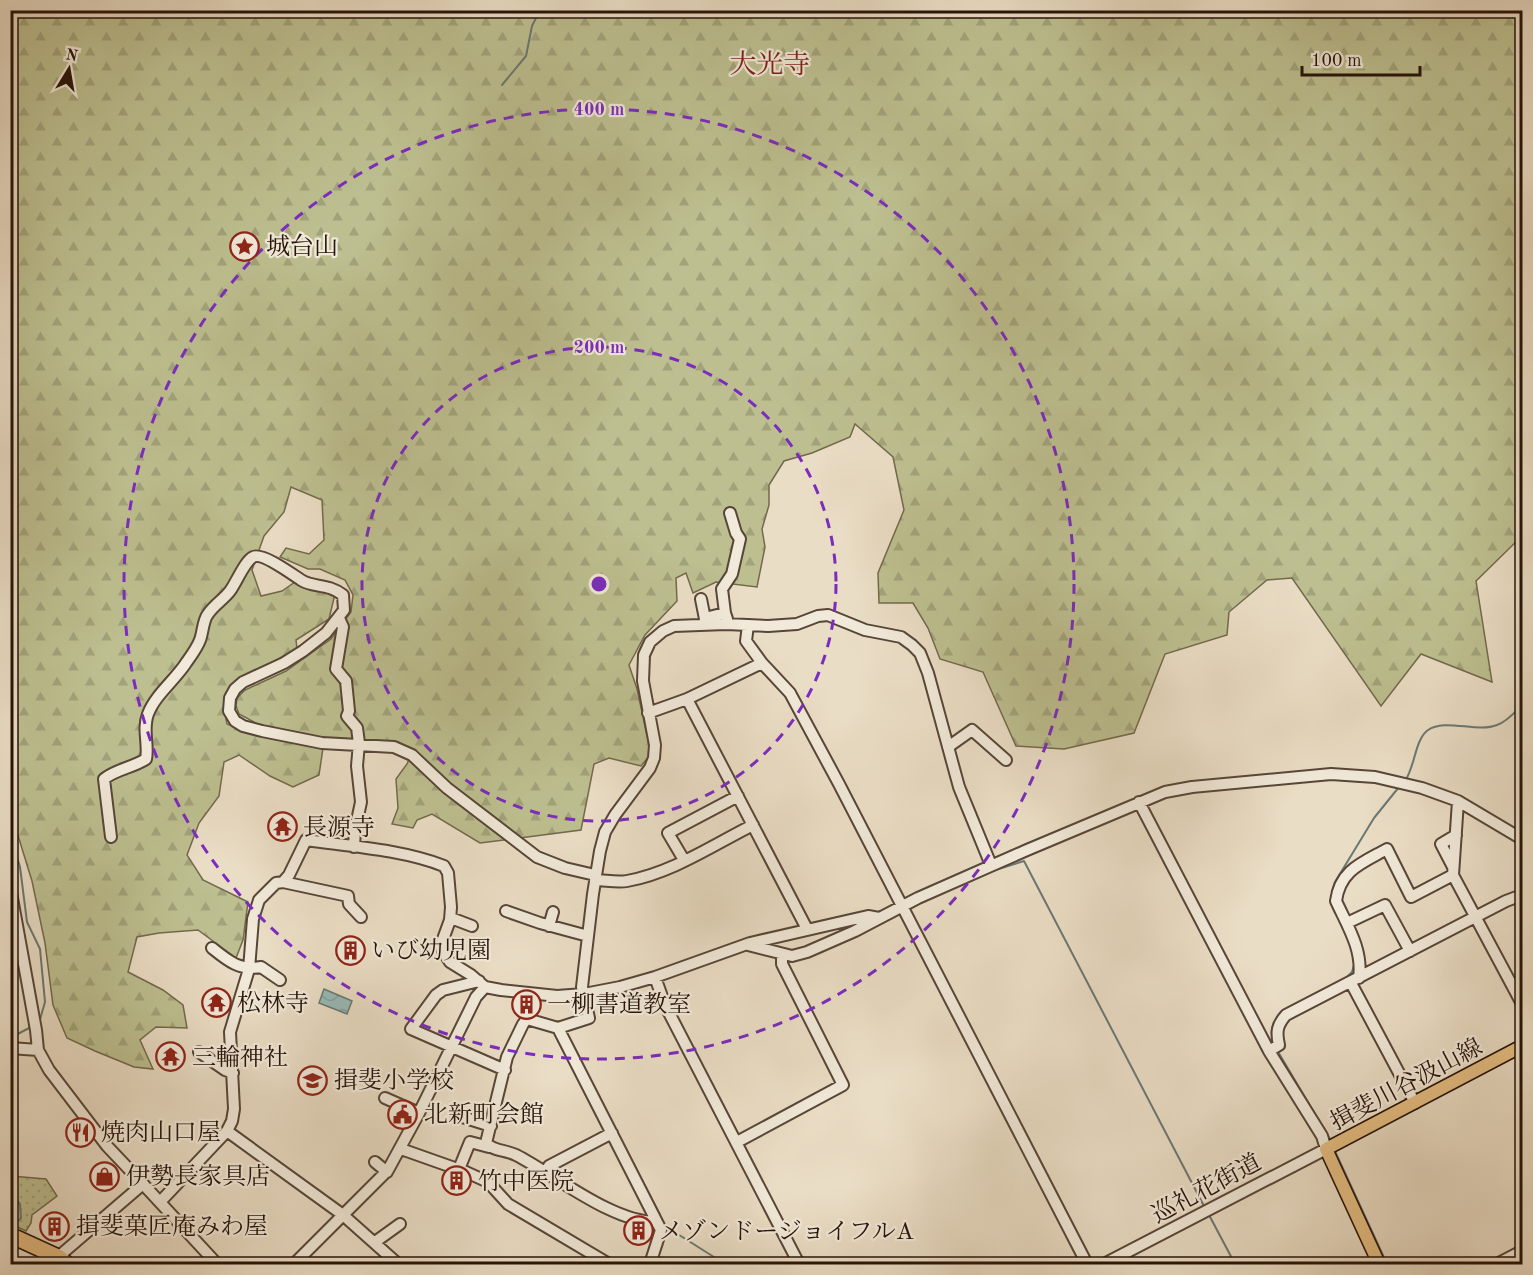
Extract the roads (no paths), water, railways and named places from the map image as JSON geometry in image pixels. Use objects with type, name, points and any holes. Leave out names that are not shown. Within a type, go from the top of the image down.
[{"type":"highway","points":[[10,1235],[58,1262]]},
{"type":"main road","name":"揖斐川谷汲山線","points":[[1379,1264],[1326,1149],[1522,1047]]},
{"type":"street","points":[[726,619],[722,589],[732,574],[740,539],[730,513]]},
{"type":"street","points":[[111,837],[104,779],[146,759],[145,723],[153,704],[175,679],[197,646],[207,615],[222,601],[253,556],[259,555],[291,572],[303,582],[334,588],[343,595],[345,603],[339,618],[326,633],[303,651],[284,663],[243,682],[235,689],[230,698],[229,711],[235,721],[243,726],[322,742],[394,747],[412,755],[447,788],[537,856],[595,878],[625,882],[655,873],[753,825]]},
{"type":"street","points":[[701,599],[704,622]]},
{"type":"street","points":[[489,1147],[486,1143],[507,1057],[527,1019],[558,1028],[589,1018],[582,987],[595,878],[605,832],[650,768],[654,758],[655,746],[643,681],[644,655],[650,642],[663,631],[674,626],[726,619],[748,625],[797,624],[818,615],[828,615],[865,630],[901,638],[920,653],[928,673],[959,787],[991,865]]},
{"type":"street","points":[[339,618],[343,627],[336,669],[346,681],[349,711],[347,716],[357,728],[357,766],[361,802],[354,847]]},
{"type":"street","points":[[748,625],[746,641],[762,663],[790,693],[1087,1264]]},
{"type":"street","points":[[648,713],[687,699],[762,663]]},
{"type":"street","points":[[687,699],[807,929]]},
{"type":"street","points":[[948,747],[972,730],[1006,760]]},
{"type":"street","points":[[747,945],[792,956],[855,931],[902,905],[1139,802],[1165,792],[1192,787],[1331,774],[1375,777],[1418,787],[1458,801],[1522,839]]},
{"type":"street","points":[[684,860],[668,833],[738,796]]},
{"type":"street","points":[[1458,801],[1453,871],[1522,1004]]},
{"type":"street","points":[[1139,802],[1269,1051],[1322,1136],[1326,1149]]},
{"type":"street","points":[[283,882],[289,875],[306,840],[431,860],[444,866],[448,873],[451,918],[442,942],[443,951],[450,962],[482,984]]},
{"type":"street","points":[[1415,1103],[1355,981],[1361,967],[1359,951],[1336,901],[1343,878],[1353,867],[1387,849],[1411,897],[1453,871]]},
{"type":"street","points":[[160,1202],[228,1131],[232,1121],[234,1109],[230,1032],[249,969],[253,919],[259,900],[276,883],[283,882],[348,896],[349,904],[361,917]]},
{"type":"street","points":[[10,887],[38,1050],[49,1070],[107,1146],[218,1264]]},
{"type":"street","points":[[1269,1051],[1279,1045],[1278,1024],[1286,1015],[1522,894]]},
{"type":"street","points":[[1347,923],[1385,905],[1410,951]]},
{"type":"street","points":[[506,911],[549,926],[588,936]]},
{"type":"street","points":[[549,926],[553,912]]},
{"type":"street","points":[[505,1070],[411,1029],[436,995],[443,990],[482,984],[557,996],[584,994],[620,987],[736,947],[868,916],[879,918]]},
{"type":"street","points":[[451,918],[472,926]]},
{"type":"street","points":[[212,948],[230,963],[249,969],[261,967],[280,980]]},
{"type":"street","points":[[737,1142],[843,1085],[782,964],[782,956]]},
{"type":"street","points":[[655,976],[665,1005],[799,1264]]},
{"type":"street","points":[[294,1264],[387,1172],[401,1149],[482,984]]},
{"type":"street","points":[[558,1028],[661,1230],[650,1264]]},
{"type":"street","points":[[10,1048],[38,1050]]},
{"type":"street","points":[[199,1052],[233,1073]]},
{"type":"street","points":[[385,1098],[419,1113]]},
{"type":"street","points":[[457,1109],[456,1115],[490,1126]]},
{"type":"street","points":[[228,1131],[343,1215],[398,1264]]},
{"type":"street","points":[[546,1172],[549,1166],[612,1133]]},
{"type":"street","points":[[459,1169],[470,1142],[513,1153],[624,1216],[657,1222]]},
{"type":"street","points":[[401,1149],[459,1169],[488,1182],[508,1204],[602,1263]]},
{"type":"street","name":"巡礼花街道","points":[[1104,1264],[1326,1149]]},
{"type":"street","points":[[375,1162],[387,1172]]},
{"type":"street","points":[[58,1262],[143,1184]]},
{"type":"street","points":[[375,1242],[400,1224]]},
{"type":"street","points":[[1497,1264],[1522,1251]]},
{"type":"water","points":[[324,989],[352,1001],[347,1014],[319,1003]]},
{"type":"waterway","points":[[502,85],[526,56],[532,26],[540,10]]},
{"type":"waterway","points":[[1405,781],[1420,740],[1428,730],[1443,725],[1489,727],[1501,724],[1522,705]]},
{"type":"waterway","points":[[1340,921],[1332,902],[1335,882],[1374,818],[1399,787]]},
{"type":"waterway","points":[[961,806],[985,864]]},
{"type":"waterway","points":[[10,835],[20,867],[27,922],[40,949],[45,1002],[39,1023]]},
{"type":"waterway","points":[[989,872],[1024,861],[1205,1208]]},
{"type":"waterway","points":[[1345,979],[1352,972],[1354,965]]},
{"type":"waterway","points":[[1274,1042],[1273,1026],[1281,1013]]},
{"type":"waterway","points":[[10,1038],[31,1027]]},
{"type":"waterway","points":[[1277,1050],[1331,1141]]},
{"type":"waterway","points":[[617,1132],[660,1215]]},
{"type":"waterway","points":[[1334,1149],[1387,1264]]},
{"type":"waterway","points":[[10,1193],[20,1204],[21,1218],[14,1225]]},
{"type":"waterway","points":[[1208,1213],[1235,1264]]},
{"type":"waterway","points":[[664,1223],[665,1226],[725,1264]]},
{"type":"waterway","points":[[11,1264],[14,1251]]},
{"type":"place","name":"城台山","points":[[245,246]]},
{"type":"place","name":"長源寺","points":[[282,827]]},
{"type":"place","name":"いび幼児園","points":[[350,950]]},
{"type":"place","name":"松林寺","points":[[216,1003]]},
{"type":"place","name":"一柳書道教室","points":[[526,1004]]},
{"type":"place","name":"三輪神社","points":[[171,1057]]},
{"type":"place","name":"揖斐小学校","points":[[313,1080]]},
{"type":"place","name":"北新町会館","points":[[403,1114]]},
{"type":"place","name":"焼肉山口屋","points":[[80,1132]]},
{"type":"place","name":"伊勢長家具店","points":[[105,1176]]},
{"type":"place","name":"竹中医院","points":[[457,1181]]},
{"type":"place","name":"揖斐菓匠庵みわ屋","points":[[55,1226]]},
{"type":"place","name":"メゾンドージョイフルA","points":[[638,1231]]},
{"type":"district","name":"大光寺","points":[[770,64]]}]
